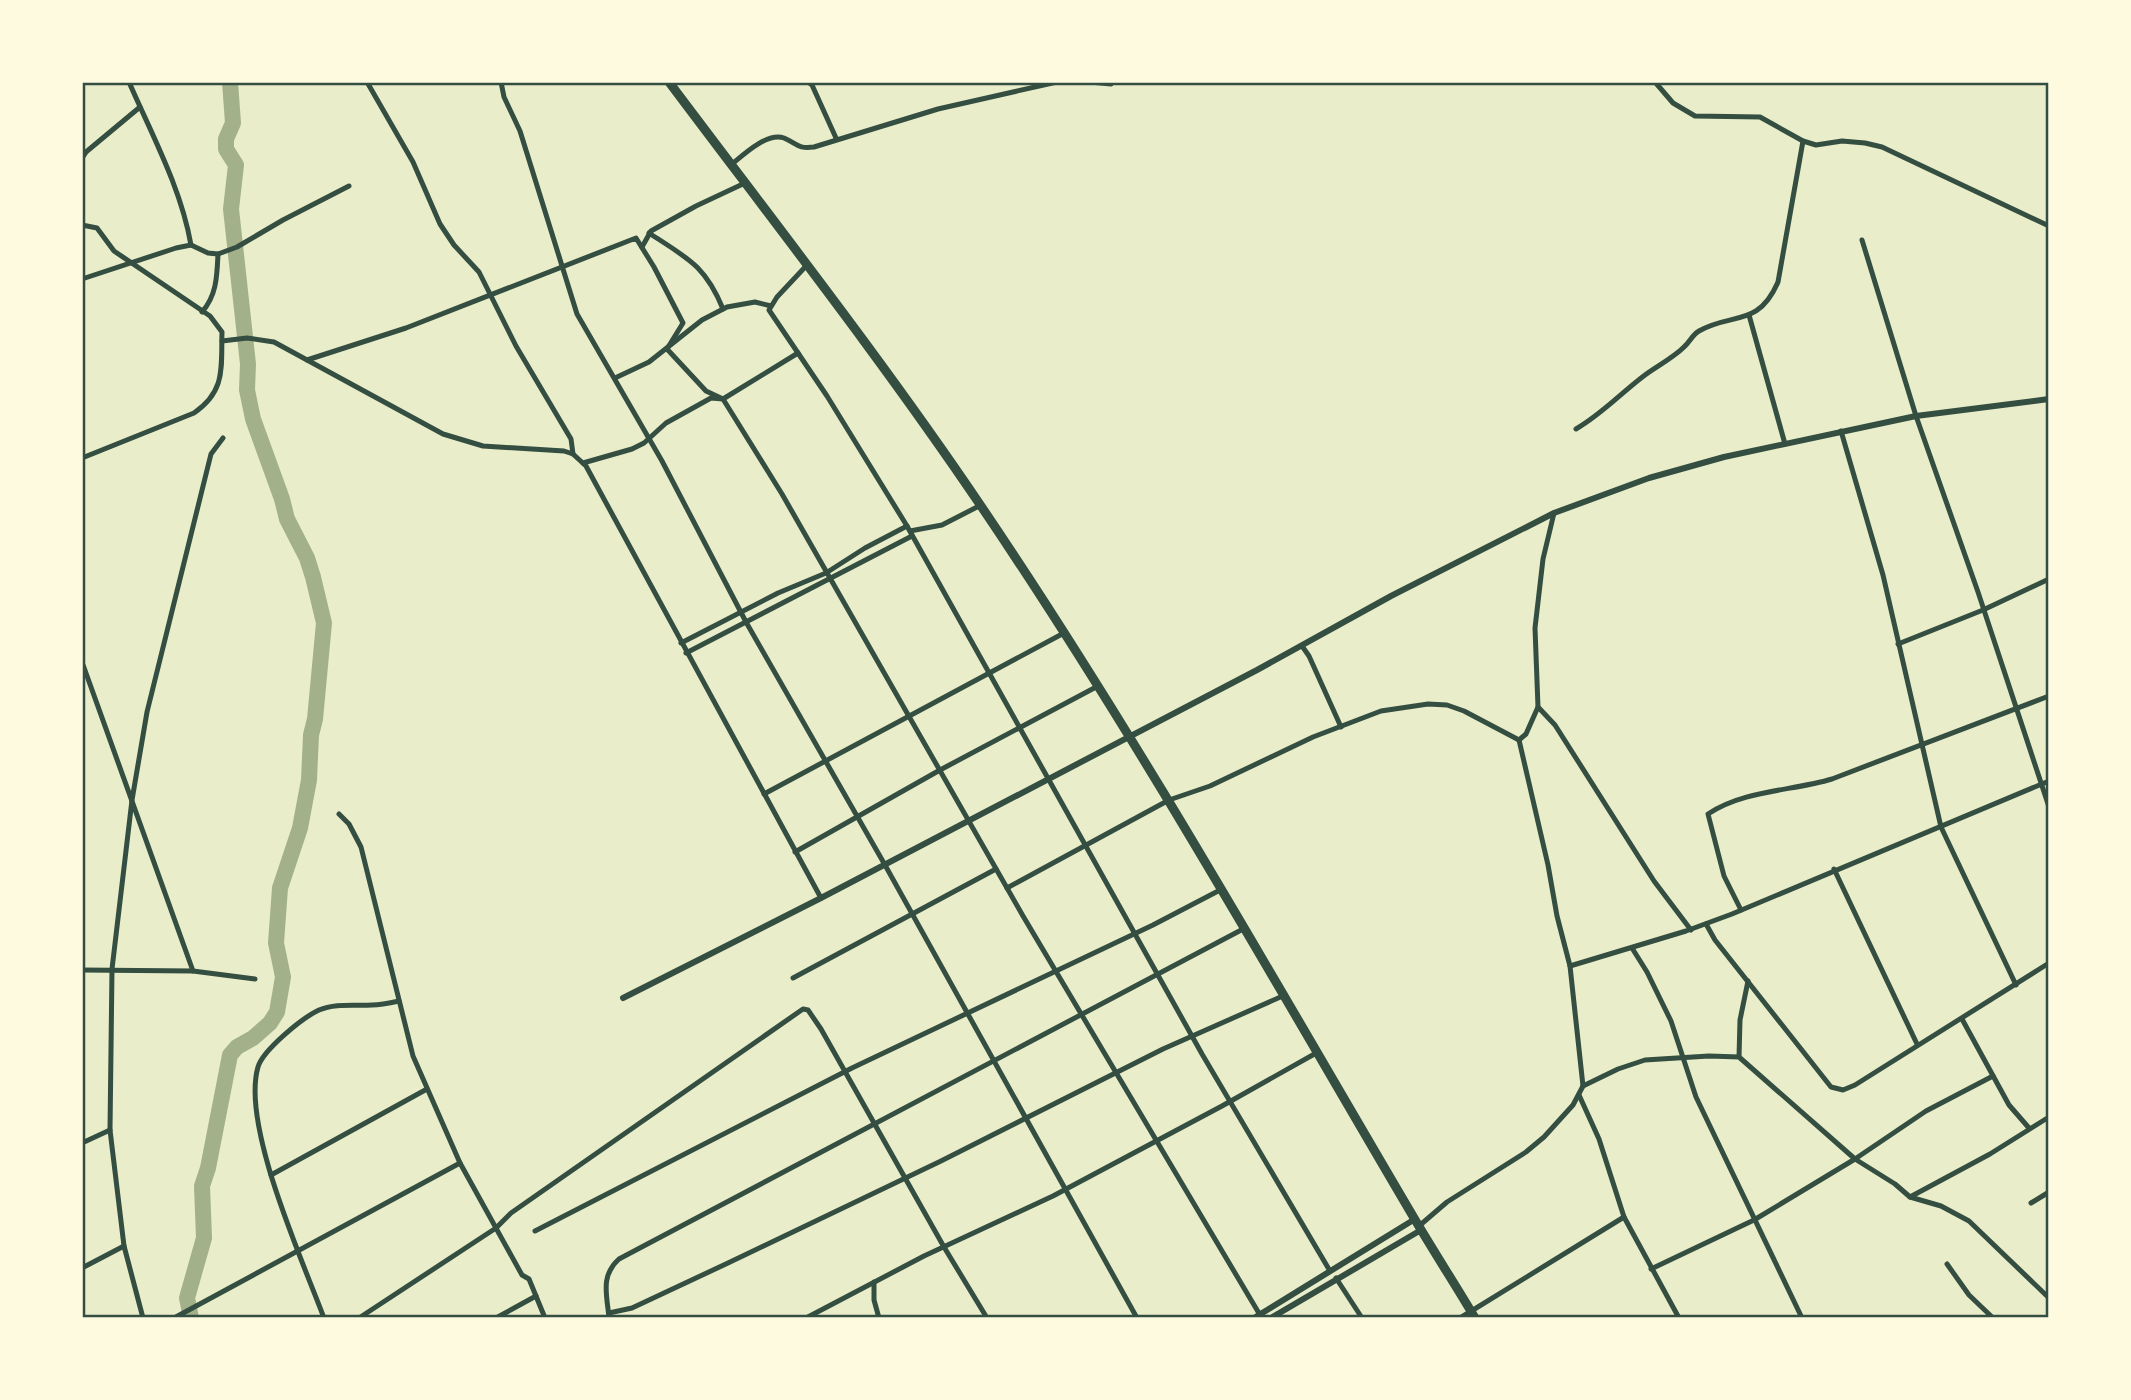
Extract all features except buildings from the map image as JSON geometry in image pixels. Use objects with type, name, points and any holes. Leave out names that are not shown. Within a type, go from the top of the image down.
[{"type":"highway","points":[[669,82],[807,265],[981,505],[1130,735],[1473,1314]]},
{"type":"street","points":[[130,82],[187,219],[191,245]]},
{"type":"street","points":[[368,82],[413,162],[440,224],[454,245],[480,272],[516,345],[570,439],[573,454]]},
{"type":"street","points":[[500,82],[520,131],[577,313],[649,438],[746,622],[885,865],[1137,1318]]},
{"type":"street","points":[[808,82],[812,85],[836,138]]},
{"type":"street","points":[[731,164],[768,139],[779,137],[802,149],[961,103],[1057,82]]},
{"type":"street","points":[[1090,82],[1111,84],[1106,82]]},
{"type":"street","points":[[1655,82],[1673,103],[1695,116],[1760,117],[1803,141],[1816,145],[1842,141],[1882,147],[2049,226]]},
{"type":"street","points":[[82,158],[140,107]]},
{"type":"street","points":[[1576,429],[1596,417],[1638,381],[1684,348],[1696,333],[1749,316],[1772,296],[1778,282],[1803,141]]},
{"type":"street","points":[[642,247],[649,233],[695,206],[745,183]]},
{"type":"street","points":[[82,279],[161,252],[191,245],[208,253],[218,254],[237,247],[349,186]]},
{"type":"street","points":[[82,225],[97,228],[114,251],[210,316],[222,332],[219,387],[210,402],[194,413],[82,458]]},
{"type":"street","points":[[649,233],[706,274],[723,309]]},
{"type":"street","points":[[307,360],[406,328],[636,238],[683,323],[667,349]]},
{"type":"street","points":[[1862,240],[1916,416],[2049,807]]},
{"type":"street","points":[[202,312],[214,293],[218,254]]},
{"type":"street","points":[[807,265],[769,310],[910,531],[1230,1102],[1330,1271]]},
{"type":"street","points":[[615,377],[641,366],[702,320],[723,309],[755,302],[771,306]]},
{"type":"street","points":[[1749,316],[1785,444]]},
{"type":"street","points":[[222,341],[246,338],[266,340],[443,434],[483,446],[564,451],[573,454],[583,463],[821,898]]},
{"type":"street","points":[[667,349],[706,391],[723,399],[782,494],[996,869],[1257,1316],[1330,1271],[1418,1225]]},
{"type":"street","points":[[583,463],[632,449],[666,423],[711,398],[723,399],[798,354]]},
{"type":"street","points":[[623,998],[885,865],[1302,646],[1391,596],[1554,513],[1649,478],[1724,457],[1916,416],[2049,399]]},
{"type":"street","points":[[1841,431],[1882,575],[1941,827],[2016,985]]},
{"type":"street","points":[[144,1318],[124,1246],[110,1130],[112,970],[132,800],[147,712],[211,454],[223,438]]},
{"type":"street","points":[[686,653],[783,603],[865,548],[910,531],[942,525],[981,505]]},
{"type":"street","points":[[1519,740],[1526,734],[1538,707],[1535,628],[1543,559],[1554,513]]},
{"type":"street","points":[[681,643],[778,593],[871,558],[910,531]]},
{"type":"street","points":[[865,548],[871,558]]},
{"type":"street","points":[[1898,644],[1983,610],[2049,579]]},
{"type":"street","points":[[778,593],[783,603]]},
{"type":"street","points":[[764,794],[1064,633]]},
{"type":"street","points":[[1302,646],[1340,727]]},
{"type":"street","points":[[82,662],[193,971]]},
{"type":"street","points":[[795,852],[1098,686]]},
{"type":"street","points":[[1741,910],[1724,876],[1708,814],[1720,806],[1769,791],[1803,788],[1832,779],[2049,696]]},
{"type":"street","points":[[1007,888],[1168,800],[1210,786],[1313,737],[1381,711],[1437,704],[1464,710],[1519,740],[1570,966],[1583,1086],[1579,1096],[1560,1120],[1526,1152],[1447,1202],[1418,1225],[1271,1318]]},
{"type":"street","points":[[1538,707],[1555,725],[1654,881],[1691,930]]},
{"type":"street","points":[[1570,966],[1691,930],[2049,781]]},
{"type":"street","points":[[339,814],[349,824],[361,848],[413,1056],[460,1163],[522,1275],[529,1279],[545,1318]]},
{"type":"street","points":[[793,978],[996,869]]},
{"type":"street","points":[[1835,869],[1917,1044]]},
{"type":"street","points":[[535,1231],[845,1072],[1222,889]]},
{"type":"street","points":[[1706,924],[1715,940],[1831,1087],[1843,1090],[2049,963]]},
{"type":"street","points":[[1245,928],[619,1259],[610,1267],[606,1277],[609,1315],[632,1308],[905,1178],[1192,1035],[1285,995]]},
{"type":"street","points":[[1632,948],[1671,1021],[1696,1097],[1802,1318]]},
{"type":"street","points":[[82,970],[193,971],[255,979]]},
{"type":"street","points":[[1738,1057],[1740,1020],[1748,981]]},
{"type":"street","points":[[324,1318],[271,1175],[256,1115],[254,1090],[258,1065],[270,1046],[320,1010],[342,1005],[372,1005],[398,1001]]},
{"type":"street","points":[[359,1318],[496,1227],[511,1213],[797,1011],[808,1010],[987,1318]]},
{"type":"street","points":[[1962,1019],[2009,1105],[2029,1128]]},
{"type":"street","points":[[806,1318],[944,1247],[1066,1189],[1318,1052]]},
{"type":"street","points":[[1583,1086],[1618,1069],[1645,1060],[1738,1057],[1856,1159],[1910,1196],[1941,1206],[1969,1221],[2049,1298]]},
{"type":"street","points":[[1651,1269],[1754,1220],[1856,1159],[1926,1111],[1993,1076]]},
{"type":"street","points":[[271,1175],[427,1089]]},
{"type":"street","points":[[1579,1096],[1599,1139],[1624,1217],[1679,1318]]},
{"type":"street","points":[[1910,1196],[1990,1154],[2049,1117]]},
{"type":"street","points":[[82,1143],[110,1130]]},
{"type":"street","points":[[174,1318],[460,1163]]},
{"type":"street","points":[[2031,1203],[2049,1192]]},
{"type":"street","points":[[1460,1318],[1473,1314],[1624,1217]]},
{"type":"street","points":[[82,1268],[124,1246]]},
{"type":"street","points":[[1947,1264],[1969,1295],[1993,1318]]},
{"type":"street","points":[[1336,1278],[1362,1318]]},
{"type":"street","points":[[874,1282],[874,1300],[879,1318]]},
{"type":"street","points":[[496,1318],[536,1296]]},
{"type":"waterway","points":[[191,1318],[187,1298],[204,1238],[202,1186],[208,1168],[230,1055],[270,1023],[277,1012],[283,977],[276,943],[280,888],[300,828],[309,780],[311,735],[315,719],[324,623],[307,558],[287,519],[253,419],[247,390],[248,364],[231,209],[236,165],[226,149],[226,139],[233,123],[230,82]]}]
